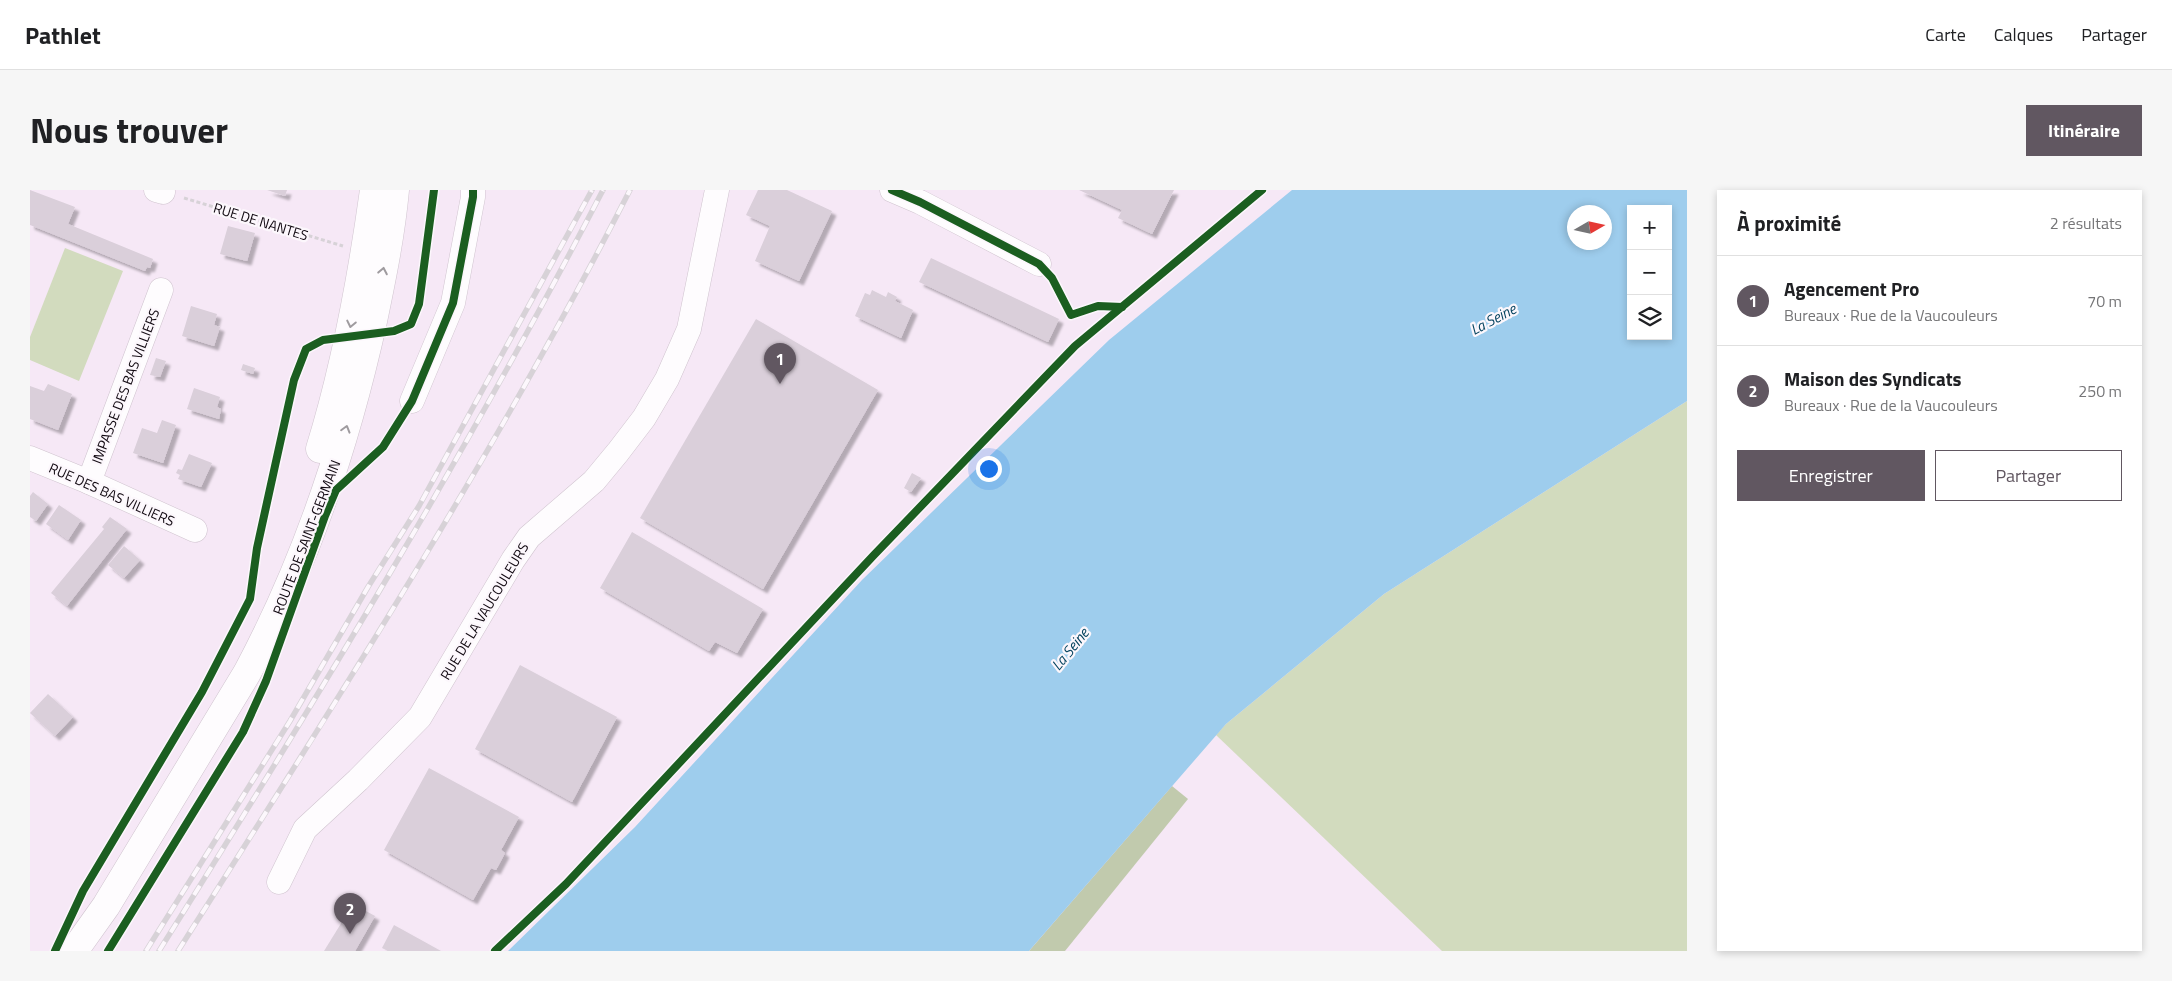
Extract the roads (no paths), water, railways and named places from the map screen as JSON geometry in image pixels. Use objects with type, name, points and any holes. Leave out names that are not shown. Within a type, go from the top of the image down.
[{"type":"main road","points":[[202,743],[276,577],[304,500],[337,387],[365,252],[374,190]]},
{"type":"main road","name":"ROUTE DE SAINT-GERMAIN","points":[[106,906],[202,743],[246,673],[266,636],[307,542],[328,486],[356,395],[388,241],[395,190]]},
{"type":"main road","points":[[74,951],[106,906]]},
{"type":"main road","points":[[85,951],[106,906]]},
{"type":"street","points":[[412,401],[453,303],[473,190]]},
{"type":"street","name":"RUE DE LA VAUCOULEURS","points":[[279,882],[305,830],[358,780],[420,716],[529,536],[594,481],[644,418],[667,379],[689,328],[716,190]]},
{"type":"street","points":[[892,190],[923,196],[1039,264]]},
{"type":"street","name":"IMPASSE DES BAS VILLIERS","points":[[89,482],[162,290]]},
{"type":"street","name":"RUE DES BAS VILLIERS","points":[[30,458],[89,482],[195,530]]},
{"type":"water","name":"La Seine","points":[[1292,190],[1687,190],[1687,401],[1384,594],[1226,724],[1029,951],[508,951],[635,827],[862,580],[1109,340]]},
{"type":"railway","points":[[146,951],[290,721],[368,587],[419,506],[592,190]]},
{"type":"railway","points":[[159,951],[389,575],[499,384],[603,190]]},
{"type":"railway","points":[[178,951],[355,670],[470,481],[579,288],[630,190]]},
{"type":"place","name":"Agencement Pro","points":[[780,384]]},
{"type":"place","name":"Maison des Syndicats","points":[[350,934]]}]
